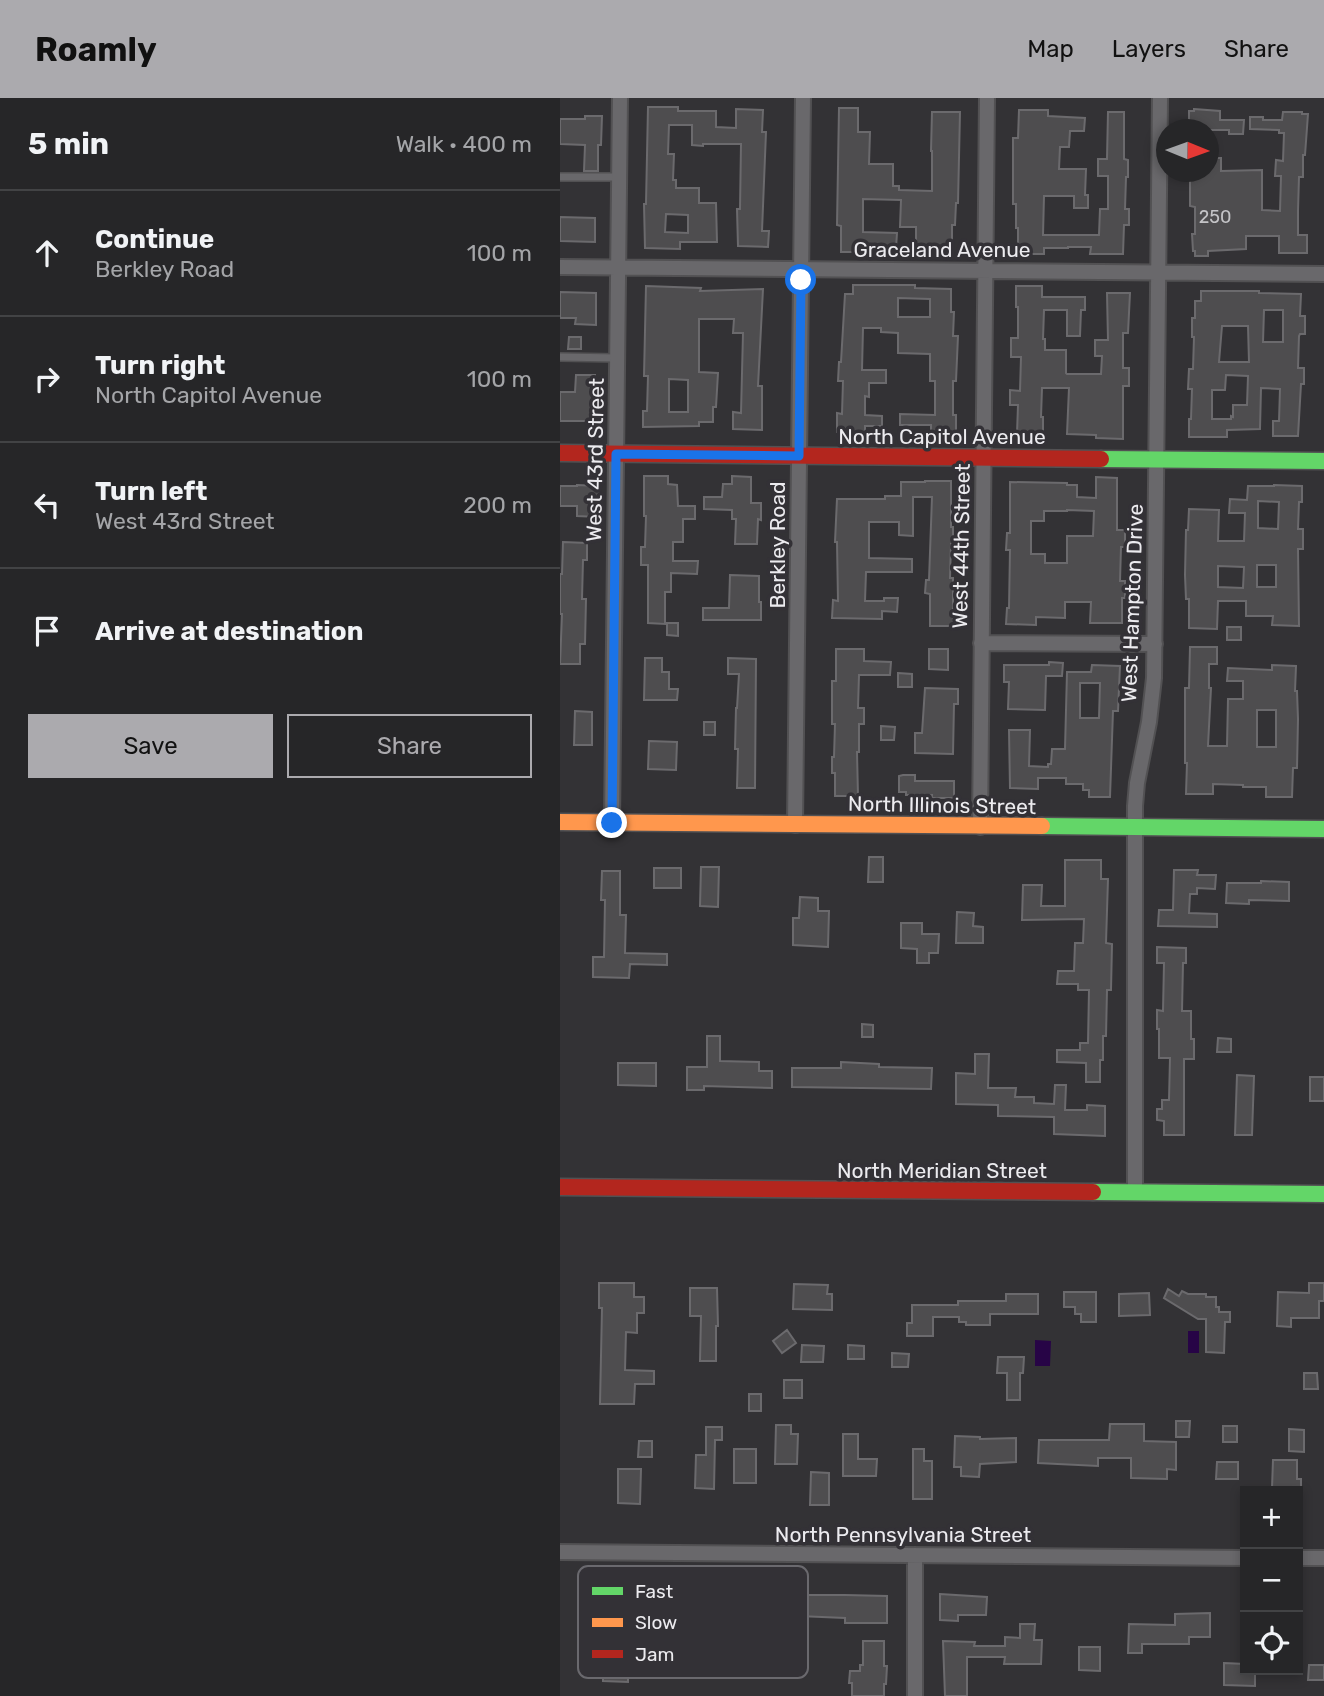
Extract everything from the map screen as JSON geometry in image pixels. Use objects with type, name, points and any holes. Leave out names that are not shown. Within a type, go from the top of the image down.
[{"type":"main road","name":"North Capitol Avenue","points":[[560,453],[1324,461]]},
{"type":"main road","name":"North Illinois Street","points":[[560,822],[1324,830]]},
{"type":"main road","name":"North Meridian Street","points":[[560,1187],[1324,1194]]},
{"type":"street","name":"West 43rd Street","points":[[612,823],[620,98]]},
{"type":"street","name":"Berkley Road","points":[[795,825],[803,98]]},
{"type":"street","name":"West 44th Street","points":[[980,827],[987,98]]},
{"type":"street","name":"West Hampton Drive","points":[[1135,1192],[1135,828],[1136,789],[1152,695],[1154,644],[1160,98]]},
{"type":"street","name":"Graceland Avenue","points":[[560,267],[1324,274]]},
{"type":"street","points":[[981,643],[1154,644]]},
{"type":"street","name":"North Pennsylvania Street","points":[[560,1552],[1240,1558]]},
{"type":"street","points":[[915,1555],[915,1696]]},
{"type":"street","points":[[1303,1558],[1324,1558]]},
{"type":"lane","points":[[560,177],[619,177]]},
{"type":"lane","points":[[560,357],[617,358]]},
{"type":"shaded area","points":[[1188,1331],[1199,1331],[1199,1353],[1188,1353]]},
{"type":"shaded area","points":[[1035,1340],[1051,1341],[1050,1366],[1035,1366]]},
{"type":"building","points":[[648,107],[678,107],[678,111],[716,111],[716,127],[736,128],[736,109],[763,110],[762,132],[766,132],[762,231],[769,231],[768,247],[738,246],[741,144],[692,145],[692,125],[669,125],[668,154],[674,154],[673,180],[676,180],[676,188],[699,188],[699,203],[716,203],[717,242],[680,242],[680,249],[645,248]],"holes":[[[666,214],[688,215],[688,233],[665,232]]]},
{"type":"building","points":[[839,108],[858,108],[858,132],[870,132],[869,164],[893,164],[893,186],[899,186],[899,190],[932,191],[932,112],[960,112],[958,203],[955,225],[952,225],[952,253],[916,253],[916,227],[900,227],[901,200],[863,199],[863,232],[897,233],[896,248],[868,247],[868,252],[841,252],[841,226],[837,225]]},
{"type":"building","points":[[1019,110],[1048,110],[1048,116],[1085,118],[1084,131],[1070,131],[1069,147],[1060,147],[1059,169],[1086,169],[1085,195],[1088,195],[1088,208],[1074,208],[1074,196],[1044,196],[1043,235],[1099,235],[1100,209],[1108,209],[1108,176],[1098,176],[1098,159],[1107,159],[1108,112],[1124,112],[1124,159],[1128,160],[1125,209],[1129,209],[1129,225],[1124,225],[1123,254],[1090,254],[1091,247],[1068,247],[1044,248],[1044,254],[1018,254],[1016,204],[1013,204],[1013,138],[1018,138]]},
{"type":"building","points":[[1189,111],[1220,111],[1220,120],[1244,120],[1243,134],[1229,134],[1229,130],[1219,130],[1219,119],[1189,119]]},
{"type":"building","points":[[1283,112],[1308,114],[1303,177],[1299,177],[1298,211],[1298,235],[1307,235],[1307,253],[1279,253],[1279,236],[1246,236],[1246,249],[1208,251],[1208,256],[1195,256],[1192,234],[1195,234],[1195,207],[1190,206],[1190,182],[1219,182],[1219,158],[1221,171],[1262,170],[1262,210],[1280,211],[1281,176],[1275,176],[1276,160],[1283,161],[1284,133],[1279,133],[1279,130],[1250,129],[1250,117],[1282,120]]},
{"type":"building","points":[[585,116],[602,116],[598,171],[584,171],[585,145],[560,144],[560,119],[585,119]]},
{"type":"building","points":[[560,217],[595,218],[595,242],[560,241]]},
{"type":"building","points":[[853,285],[915,285],[915,288],[951,289],[953,336],[958,336],[956,381],[953,381],[956,432],[931,431],[931,425],[900,425],[900,414],[935,415],[935,381],[930,381],[930,354],[898,353],[898,333],[881,332],[881,328],[863,328],[862,370],[886,370],[886,383],[869,383],[869,397],[865,396],[865,415],[882,416],[882,426],[865,426],[865,432],[837,432],[837,413],[842,414],[843,381],[838,381],[845,294],[853,294]],"holes":[[[898,298],[930,299],[930,317],[898,317]]]},
{"type":"building","points":[[646,286],[701,288],[700,291],[763,289],[758,386],[762,386],[762,430],[733,429],[733,412],[741,413],[743,333],[733,333],[734,319],[699,319],[699,372],[718,373],[713,422],[699,422],[699,426],[643,427],[643,411],[647,411],[648,376],[644,376]],"holes":[[[669,379],[688,380],[688,412],[669,412]]]},
{"type":"building","points":[[1016,286],[1042,286],[1042,297],[1085,297],[1085,310],[1081,310],[1080,336],[1067,336],[1067,310],[1044,310],[1045,350],[1066,350],[1067,374],[1101,374],[1102,356],[1095,356],[1095,340],[1108,340],[1107,293],[1130,293],[1128,333],[1123,333],[1123,368],[1129,368],[1129,386],[1123,386],[1123,439],[1067,434],[1069,388],[1042,388],[1043,434],[1017,434],[1018,405],[1010,405],[1010,390],[1020,391],[1021,357],[1011,357],[1011,338],[1018,338]]},
{"type":"building","points":[[1201,291],[1301,294],[1300,316],[1305,316],[1305,334],[1299,336],[1298,368],[1304,368],[1304,384],[1301,384],[1298,436],[1273,436],[1273,421],[1279,421],[1280,389],[1261,388],[1260,429],[1227,430],[1227,437],[1189,437],[1192,389],[1188,389],[1189,369],[1193,369],[1194,337],[1192,318],[1195,318],[1195,301],[1201,301]],"holes":[[[1264,310],[1283,310],[1283,342],[1263,342]],[[1222,326],[1248,326],[1249,362],[1219,362]],[[1226,375],[1248,376],[1247,405],[1233,405],[1231,419],[1212,419],[1212,390],[1225,390]]]},
{"type":"building","points":[[560,292],[596,293],[596,325],[575,324],[576,318],[560,318]]},
{"type":"building","points":[[569,337],[581,337],[581,349],[568,349]]},
{"type":"building","points":[[576,375],[595,375],[594,421],[560,421],[560,392],[575,392]]},
{"type":"building","points":[[644,476],[668,476],[668,484],[677,485],[678,506],[695,506],[695,519],[683,519],[683,542],[673,542],[673,561],[698,561],[697,574],[671,573],[671,592],[665,592],[665,624],[648,623],[648,565],[641,565],[641,547],[645,547]]},
{"type":"building","points":[[732,476],[751,477],[751,503],[761,503],[757,544],[735,544],[736,519],[732,519],[732,510],[704,509],[704,497],[722,497],[723,484],[732,484]]},
{"type":"building","points":[[1096,477],[1117,478],[1117,530],[1125,530],[1125,547],[1121,547],[1120,581],[1125,581],[1122,623],[1090,623],[1091,602],[1065,602],[1065,618],[1036,617],[1036,625],[1006,624],[1009,608],[1010,550],[1006,550],[1007,533],[1010,533],[1010,482],[1067,483],[1077,485],[1077,497],[1096,498]],"holes":[[[1044,511],[1094,511],[1093,536],[1067,536],[1067,563],[1045,563],[1045,554],[1031,554],[1031,521],[1044,521]]]},
{"type":"building","points":[[951,481],[953,544],[950,578],[953,578],[953,626],[930,626],[930,594],[925,593],[926,580],[929,580],[932,497],[913,497],[913,536],[899,535],[899,522],[869,522],[869,558],[912,559],[912,572],[866,572],[865,601],[898,598],[897,612],[882,611],[882,619],[832,618],[833,600],[838,601],[835,542],[837,499],[885,499],[885,496],[901,496],[901,482]]},
{"type":"building","points":[[560,486],[599,486],[598,517],[577,516],[577,506],[560,506]]},
{"type":"building","points":[[1248,486],[1302,486],[1298,529],[1303,529],[1303,549],[1298,549],[1299,626],[1272,625],[1273,616],[1246,616],[1246,601],[1218,601],[1217,629],[1189,628],[1189,599],[1186,599],[1185,575],[1189,509],[1219,510],[1218,541],[1244,541],[1245,513],[1229,513],[1230,499],[1247,500]],"holes":[[[1258,501],[1279,502],[1278,529],[1258,528]],[[1257,565],[1276,565],[1276,587],[1257,587]],[[1218,566],[1244,567],[1243,588],[1218,587]]]},
{"type":"building","points":[[563,542],[587,543],[587,560],[583,560],[582,599],[586,599],[585,644],[580,644],[580,664],[560,664],[560,574]]},
{"type":"building","points":[[730,575],[759,576],[761,620],[703,620],[703,608],[729,608]]},
{"type":"building","points":[[667,623],[678,623],[678,636],[667,635]]},
{"type":"building","points":[[1227,627],[1241,627],[1241,640],[1227,640]]},
{"type":"building","points":[[1190,647],[1217,647],[1217,664],[1209,664],[1211,688],[1208,746],[1227,746],[1228,699],[1243,699],[1243,681],[1227,681],[1228,668],[1272,670],[1272,665],[1296,666],[1297,768],[1293,768],[1292,797],[1266,797],[1266,787],[1213,784],[1213,794],[1186,794],[1185,688],[1189,688]],"holes":[[[1257,710],[1276,710],[1276,747],[1257,747]]]},
{"type":"building","points":[[836,649],[864,649],[864,661],[891,662],[890,675],[859,675],[858,708],[864,708],[864,724],[859,724],[858,796],[835,796],[835,773],[832,773],[835,724],[832,724],[832,681],[836,681]]},
{"type":"building","points":[[929,649],[948,649],[948,670],[929,669]]},
{"type":"building","points":[[645,658],[662,658],[662,672],[669,672],[669,689],[678,689],[677,700],[644,700]]},
{"type":"building","points":[[728,658],[756,659],[755,788],[737,788],[738,749],[735,749],[739,674],[728,674]]},
{"type":"building","points":[[1049,662],[1063,663],[1062,676],[1046,676],[1045,710],[1008,709],[1009,682],[1004,682],[1004,665],[1049,665]]},
{"type":"building","points":[[1092,665],[1120,666],[1118,711],[1113,711],[1110,797],[1089,797],[1089,790],[1083,790],[1083,784],[1066,784],[1066,778],[1038,778],[1038,789],[1010,788],[1009,730],[1030,730],[1029,766],[1048,767],[1048,764],[1051,764],[1052,749],[1065,749],[1067,672],[1091,672]],"holes":[[[1080,683],[1100,683],[1099,718],[1080,718]]]},
{"type":"building","points":[[898,673],[912,674],[912,687],[898,687]]},
{"type":"building","points":[[925,688],[958,689],[958,704],[954,704],[953,754],[915,753],[915,733],[922,733]]},
{"type":"building","points":[[575,711],[592,712],[592,745],[574,745]]},
{"type":"building","points":[[704,722],[715,722],[715,735],[704,735]]},
{"type":"building","points":[[881,726],[895,727],[894,740],[881,740]]},
{"type":"building","points":[[649,741],[677,742],[676,770],[648,769]]},
{"type":"building","points":[[915,775],[915,781],[954,781],[954,798],[932,798],[932,795],[906,795],[906,792],[899,792],[899,776]]},
{"type":"building","points":[[869,857],[883,857],[883,882],[868,882]]},
{"type":"building","points":[[1065,860],[1101,860],[1101,879],[1108,879],[1106,943],[1112,944],[1111,990],[1107,990],[1106,1036],[1103,1036],[1100,1082],[1086,1082],[1086,1063],[1057,1062],[1057,1050],[1080,1050],[1080,1043],[1088,1043],[1089,990],[1078,990],[1078,984],[1057,984],[1058,971],[1074,971],[1075,943],[1083,943],[1084,919],[1022,920],[1023,885],[1042,885],[1041,906],[1065,906]]},
{"type":"building","points":[[701,867],[719,867],[718,907],[700,906]]},
{"type":"building","points":[[654,868],[681,868],[681,888],[654,888]]},
{"type":"building","points":[[1174,870],[1198,870],[1197,875],[1216,875],[1215,889],[1197,888],[1197,894],[1190,894],[1189,913],[1217,914],[1217,927],[1158,926],[1159,910],[1173,910]]},
{"type":"building","points":[[602,871],[620,871],[620,915],[626,915],[625,953],[667,954],[667,965],[630,964],[629,978],[593,977],[593,957],[604,957],[605,900],[601,900]]},
{"type":"building","points":[[1289,882],[1289,901],[1249,900],[1249,904],[1226,903],[1227,883]]},
{"type":"building","points":[[800,897],[818,898],[818,911],[829,911],[828,947],[793,945],[793,918],[799,918]]},
{"type":"building","points":[[957,912],[974,913],[973,926],[983,927],[983,943],[956,943]]},
{"type":"building","points":[[901,923],[922,923],[922,934],[939,934],[938,953],[929,953],[929,963],[917,963],[917,949],[901,948]]},
{"type":"building","points":[[1157,947],[1186,948],[1182,1011],[1191,1011],[1194,1059],[1184,1059],[1184,1135],[1164,1135],[1164,1121],[1157,1120],[1157,1109],[1162,1109],[1162,1100],[1169,1100],[1170,1058],[1159,1058],[1157,1010],[1163,1011],[1164,963],[1157,963]]},
{"type":"building","points":[[862,1024],[873,1025],[873,1037],[862,1037]]},
{"type":"building","points":[[707,1036],[720,1036],[720,1061],[759,1062],[759,1071],[772,1071],[772,1088],[704,1086],[704,1090],[687,1090],[687,1067],[707,1067]]},
{"type":"building","points":[[1218,1038],[1231,1039],[1231,1052],[1217,1052]]},
{"type":"building","points":[[975,1054],[989,1054],[988,1088],[1016,1088],[1015,1097],[1034,1097],[1034,1103],[1054,1104],[1055,1085],[1066,1085],[1065,1110],[1087,1110],[1087,1105],[1105,1106],[1105,1136],[1054,1134],[1054,1117],[998,1116],[998,1105],[956,1104],[956,1073],[975,1074]]},
{"type":"building","points":[[841,1062],[879,1064],[879,1067],[932,1068],[931,1089],[792,1087],[792,1068],[841,1068]]},
{"type":"building","points":[[618,1063],[656,1063],[656,1086],[618,1085]]},
{"type":"building","points":[[1237,1075],[1254,1076],[1252,1135],[1235,1135]]},
{"type":"building","points":[[1310,1077],[1324,1077],[1324,1101],[1310,1101]]},
{"type":"building","points":[[599,1283],[634,1283],[634,1297],[644,1297],[644,1313],[637,1313],[637,1333],[626,1332],[625,1370],[654,1371],[654,1384],[635,1384],[634,1404],[600,1404],[602,1308],[599,1308]]},
{"type":"building","points":[[1309,1283],[1324,1283],[1324,1301],[1319,1301],[1319,1318],[1291,1318],[1291,1327],[1277,1326],[1278,1292],[1309,1293]]},
{"type":"building","points":[[794,1284],[828,1285],[827,1294],[832,1294],[832,1310],[793,1309]]},
{"type":"building","points":[[690,1288],[717,1288],[716,1361],[700,1361],[701,1316],[690,1316]]},
{"type":"building","points":[[1168,1289],[1179,1296],[1182,1291],[1216,1297],[1219,1312],[1230,1312],[1230,1322],[1225,1322],[1224,1353],[1206,1352],[1206,1319],[1198,1319],[1164,1298]]},
{"type":"building","points":[[1064,1292],[1096,1292],[1096,1322],[1081,1322],[1081,1314],[1075,1314],[1075,1307],[1064,1307]]},
{"type":"building","points":[[1149,1293],[1150,1315],[1119,1316],[1119,1294]]},
{"type":"building","points":[[1006,1294],[1038,1294],[1038,1314],[990,1314],[990,1325],[966,1325],[966,1322],[959,1322],[959,1317],[933,1317],[933,1336],[907,1336],[907,1323],[912,1323],[912,1305],[1006,1301]]},
{"type":"building","points":[[787,1330],[796,1343],[782,1353],[773,1341]]},
{"type":"building","points":[[802,1345],[824,1346],[823,1362],[801,1362]]},
{"type":"building","points":[[848,1345],[864,1346],[864,1359],[848,1359]]},
{"type":"building","points":[[892,1353],[909,1354],[908,1367],[892,1367]]},
{"type":"building","points":[[998,1357],[1024,1357],[1023,1373],[1020,1373],[1020,1400],[1007,1400],[1007,1373],[997,1373]]},
{"type":"building","points":[[1304,1373],[1317,1373],[1318,1389],[1304,1389]]},
{"type":"building","points":[[784,1380],[802,1380],[802,1398],[784,1398]]},
{"type":"building","points":[[749,1394],[761,1394],[761,1411],[749,1411]]},
{"type":"building","points":[[1176,1421],[1190,1421],[1189,1437],[1176,1437]]},
{"type":"building","points":[[1110,1424],[1144,1424],[1144,1441],[1176,1442],[1176,1470],[1167,1469],[1167,1479],[1131,1478],[1131,1458],[1098,1458],[1098,1466],[1038,1463],[1039,1440],[1109,1440]]},
{"type":"building","points":[[776,1425],[791,1425],[791,1434],[798,1434],[797,1464],[775,1464]]},
{"type":"building","points":[[1223,1426],[1237,1426],[1237,1442],[1223,1442]]},
{"type":"building","points":[[706,1427],[722,1427],[722,1440],[715,1440],[714,1489],[695,1488],[696,1455],[706,1455]]},
{"type":"building","points":[[1289,1429],[1304,1430],[1304,1452],[1289,1451]]},
{"type":"building","points":[[843,1434],[858,1434],[858,1459],[877,1459],[876,1476],[843,1476]]},
{"type":"building","points":[[955,1436],[980,1439],[1016,1438],[1016,1462],[980,1464],[979,1477],[961,1476],[961,1467],[954,1467]]},
{"type":"building","points":[[639,1441],[652,1441],[652,1457],[638,1457]]},
{"type":"building","points":[[734,1449],[756,1449],[756,1483],[734,1483]]},
{"type":"building","points":[[913,1449],[924,1449],[924,1461],[932,1461],[932,1499],[913,1499]]},
{"type":"building","points":[[1273,1460],[1297,1460],[1297,1479],[1301,1479],[1301,1486],[1272,1486]]},
{"type":"building","points":[[1217,1462],[1238,1462],[1238,1479],[1216,1479]]},
{"type":"building","points":[[618,1469],[641,1469],[640,1504],[618,1503]]},
{"type":"building","points":[[811,1472],[829,1473],[829,1505],[810,1505]]},
{"type":"building","points":[[940,1594],[987,1597],[986,1615],[958,1615],[958,1621],[940,1620]]},
{"type":"building","points":[[808,1595],[887,1596],[887,1623],[845,1623],[845,1618],[808,1616]]},
{"type":"building","points":[[1210,1613],[1210,1637],[1189,1637],[1189,1644],[1142,1644],[1142,1653],[1128,1653],[1129,1624],[1175,1625],[1175,1614]]},
{"type":"building","points":[[1020,1624],[1035,1624],[1034,1640],[1042,1640],[1041,1664],[1004,1664],[1005,1657],[967,1657],[967,1696],[945,1696],[943,1641],[975,1642],[974,1646],[1005,1646],[1005,1637],[1020,1638]]},
{"type":"building","points":[[863,1641],[884,1641],[884,1666],[887,1666],[884,1696],[852,1696],[850,1671],[860,1671],[860,1665],[863,1665]]},
{"type":"building","points":[[1079,1647],[1100,1647],[1100,1671],[1079,1670]]},
{"type":"building","points":[[1224,1663],[1240,1664],[1240,1675],[1255,1675],[1255,1686],[1224,1685]]},
{"type":"building","points":[[1309,1665],[1324,1665],[1324,1680],[1308,1680]]},
{"type":"building","points":[[603,1678],[628,1678],[628,1682],[603,1681]]},
{"type":"traffic: fast","points":[[1101,459],[1324,461]]},
{"type":"traffic: fast","points":[[1042,826],[1324,829]]},
{"type":"traffic: fast","points":[[1093,1192],[1324,1194]]},
{"type":"traffic: slow","points":[[560,822],[1042,826]]},
{"type":"traffic: jam","points":[[560,453],[1101,459]]},
{"type":"traffic: jam","points":[[560,1187],[1093,1192]]},
{"type":"route","points":[[612,823],[616,454],[799,456],[801,280]]}]
